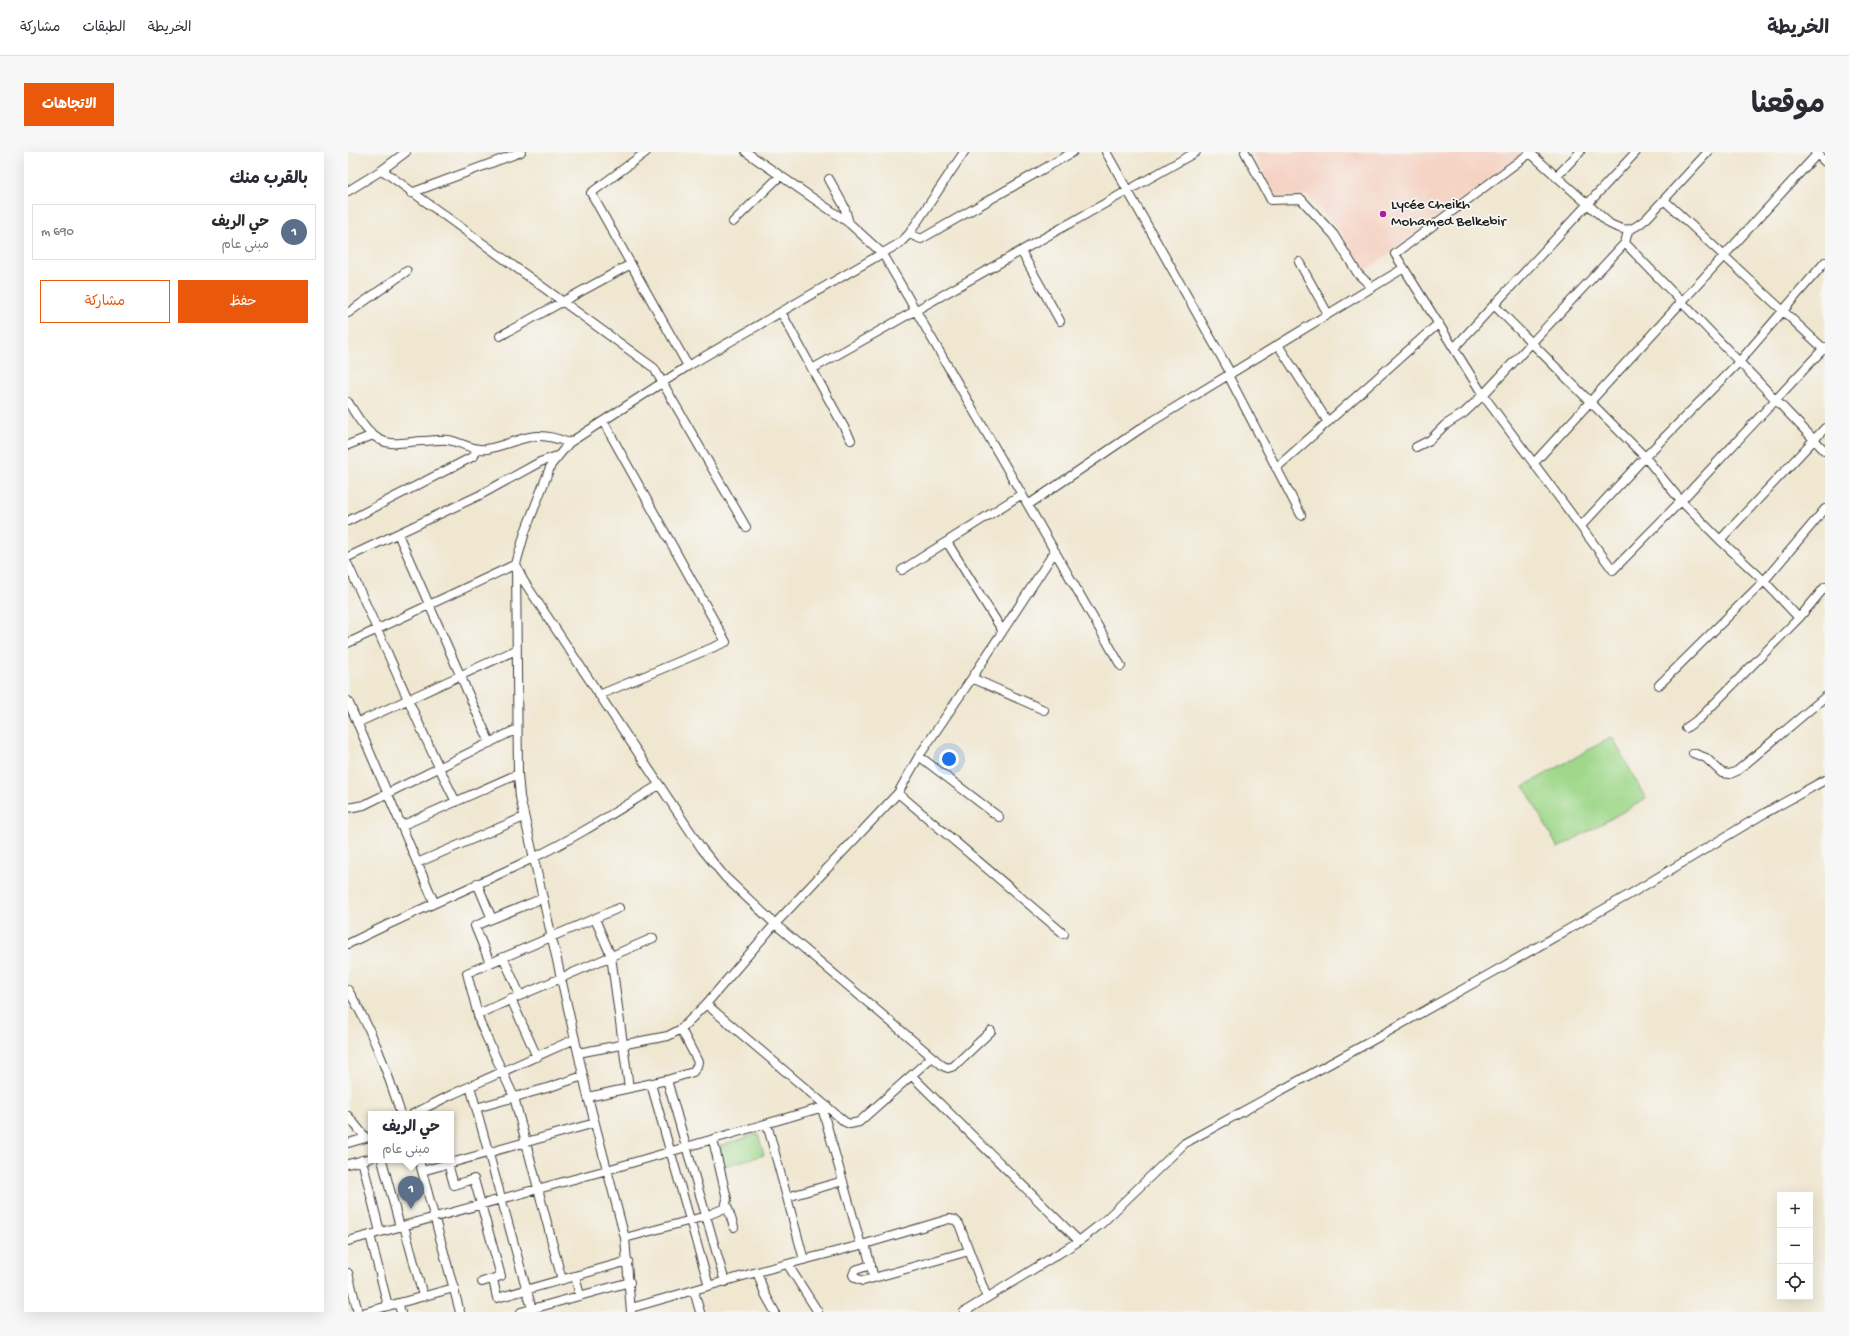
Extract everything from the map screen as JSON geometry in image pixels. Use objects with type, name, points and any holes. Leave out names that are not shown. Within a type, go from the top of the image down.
[{"type":"street","points":[[348,191],[382,170],[406,152]]},
{"type":"street","points":[[411,193],[521,152]]},
{"type":"street","points":[[646,152],[591,193],[688,366]]},
{"type":"street","points":[[746,152],[849,223],[883,254],[1121,666]]},
{"type":"street","points":[[964,152],[909,234],[900,242],[883,254],[662,382],[569,442],[557,456],[551,465],[525,532],[516,564],[517,729],[518,774],[524,817],[588,1097],[625,1238],[630,1282],[631,1310],[757,1272],[863,1245],[952,1219],[959,1224],[987,1298]]},
{"type":"street","points":[[909,234],[921,239],[1073,152]]},
{"type":"street","points":[[1106,152],[1229,374],[1301,515]]},
{"type":"street","points":[[812,369],[1196,152]]},
{"type":"street","points":[[1245,152],[1271,200],[1301,199],[1334,235],[1358,274],[1372,287]]},
{"type":"street","points":[[1664,200],[1824,348],[1681,501],[1613,570],[1483,395],[1395,254],[1530,152],[1610,224],[1628,231],[1636,228],[1648,218],[1664,200],[1707,152]]},
{"type":"street","points":[[1556,177],[1580,152]]},
{"type":"street","points":[[1454,348],[1636,152]]},
{"type":"street","points":[[1534,463],[1817,153],[1825,162]]},
{"type":"street","points":[[382,170],[411,193],[654,368],[746,527]]},
{"type":"street","points":[[732,222],[780,176]]},
{"type":"street","points":[[829,179],[844,206],[849,223]]},
{"type":"street","points":[[1416,447],[1432,438],[1445,425],[1464,413],[1483,395],[1625,243],[1628,231]]},
{"type":"street","points":[[1625,243],[1825,451]]},
{"type":"street","points":[[1020,251],[1060,321]]},
{"type":"street","points":[[1299,262],[1328,314]]},
{"type":"street","points":[[1581,526],[1645,457],[1739,362],[1825,262]]},
{"type":"street","points":[[500,336],[631,264]]},
{"type":"street","points":[[1028,505],[1143,427],[1404,268]]},
{"type":"street","points":[[348,313],[407,271]]},
{"type":"street","points":[[1494,305],[1645,457],[1681,501],[1720,540],[1764,580],[1799,618]]},
{"type":"street","points":[[781,312],[851,440]]},
{"type":"street","points":[[1276,468],[1438,323]]},
{"type":"street","points":[[1278,345],[1328,422]]},
{"type":"street","points":[[348,402],[366,428],[373,435],[382,441],[391,443],[448,440],[477,449],[486,449],[522,438],[534,436],[554,437],[569,442]]},
{"type":"street","points":[[600,695],[726,642],[603,421]]},
{"type":"street","points":[[1720,540],[1825,428]]},
{"type":"street","points":[[348,445],[373,435]]},
{"type":"street","points":[[348,521],[474,456],[477,449]]},
{"type":"street","points":[[348,557],[480,496],[540,462],[557,456]]},
{"type":"street","points":[[902,570],[1022,494]]},
{"type":"street","points":[[1659,684],[1764,580],[1825,509]]},
{"type":"street","points":[[398,534],[490,743]]},
{"type":"street","points":[[947,542],[1002,630]]},
{"type":"street","points":[[578,1053],[664,1037],[681,1029],[706,1004],[775,924],[898,793],[919,756],[1055,551]]},
{"type":"street","points":[[516,564],[523,580],[659,785],[702,849],[725,877],[775,924],[943,1066],[951,1067],[991,1031]]},
{"type":"street","points":[[348,643],[516,564]]},
{"type":"street","points":[[348,565],[439,768],[456,802]]},
{"type":"street","points":[[1686,728],[1700,718],[1799,618],[1825,587]]},
{"type":"street","points":[[357,723],[516,650]]},
{"type":"street","points":[[972,678],[1044,710]]},
{"type":"street","points":[[1694,753],[1706,758],[1722,773],[1733,773],[1757,755],[1825,698]]},
{"type":"street","points":[[348,702],[434,902]]},
{"type":"street","points":[[348,808],[364,805],[388,794],[517,729]]},
{"type":"street","points":[[919,756],[998,817]]},
{"type":"street","points":[[401,826],[518,774]]},
{"type":"street","points":[[964,1312],[1079,1240],[1102,1223],[1185,1143],[1497,970],[1632,893],[1765,813],[1825,780]]},
{"type":"street","points":[[348,944],[434,902],[533,858],[586,830],[659,785]]},
{"type":"street","points":[[898,793],[1064,934]]},
{"type":"street","points":[[417,863],[524,817]]},
{"type":"street","points":[[477,883],[492,919]]},
{"type":"street","points":[[490,963],[475,926],[543,898]]},
{"type":"street","points":[[562,1280],[514,1097],[480,1023],[467,972],[619,908]]},
{"type":"street","points":[[595,919],[611,956],[629,1088]]},
{"type":"street","points":[[478,1014],[653,938]]},
{"type":"street","points":[[504,957],[520,995]]},
{"type":"street","points":[[348,990],[363,1015],[384,1062],[400,1111]]},
{"type":"street","points":[[512,999],[536,1057]]},
{"type":"street","points":[[706,1004],[825,1107],[850,1124],[856,1124],[932,1057]]},
{"type":"street","points":[[588,1097],[668,1080],[693,1072],[698,1066],[696,1058],[681,1029]]},
{"type":"street","points":[[428,1111],[470,1086],[575,1039]]},
{"type":"street","points":[[476,1108],[584,1076]]},
{"type":"street","points":[[912,1076],[1079,1240]]},
{"type":"street","points":[[668,1080],[725,1282]]},
{"type":"street","points":[[651,1084],[709,1286]]},
{"type":"street","points":[[470,1086],[532,1309]]},
{"type":"street","points":[[348,1241],[538,1190],[825,1107]]},
{"type":"street","points":[[825,1107],[843,1181],[874,1278]]},
{"type":"street","points":[[348,1116],[368,1136],[348,1142]]},
{"type":"street","points":[[454,1160],[595,1123]]},
{"type":"street","points":[[767,1124],[804,1260]]},
{"type":"street","points":[[713,1140],[727,1199],[727,1206],[734,1228]]},
{"type":"street","points":[[348,1164],[368,1159]]},
{"type":"street","points":[[362,1160],[380,1232]]},
{"type":"street","points":[[383,1163],[422,1296]]},
{"type":"street","points":[[420,1163],[460,1312]]},
{"type":"street","points":[[422,1171],[445,1163]]},
{"type":"street","points":[[448,1163],[454,1185],[474,1179],[501,1276],[482,1282]]},
{"type":"street","points":[[787,1197],[843,1181]]},
{"type":"street","points":[[625,1238],[706,1216],[724,1210],[727,1206]]},
{"type":"street","points":[[370,1235],[388,1306]]},
{"type":"street","points":[[871,1265],[857,1269],[854,1273],[856,1280],[860,1281],[874,1278],[969,1251]]},
{"type":"street","points":[[493,1279],[498,1298],[628,1261]]},
{"type":"street","points":[[788,1264],[818,1312]]},
{"type":"street","points":[[757,1272],[765,1294],[775,1312]]},
{"type":"street","points":[[348,1273],[358,1312]]},
{"type":"street","points":[[575,1276],[580,1296]]},
{"type":"street","points":[[522,1312],[630,1282]]},
{"type":"street","points":[[366,1312],[454,1288]]},
{"type":"street","points":[[694,1291],[700,1312]]},
{"type":"street","points":[[398,1303],[401,1312]]},
{"type":"shaded area","name":"Lycée Cheikh Mohamed Belkebir","points":[[1253,152],[1524,153],[1364,272],[1341,232],[1308,195],[1276,197]]},
{"type":"green space","points":[[1612,737],[1646,799],[1558,848],[1524,786]]},
{"type":"green space","points":[[758,1134],[764,1155],[724,1166],[718,1146]]},
{"type":"place","name":"Lycée Cheikh Mohamed Belkebir","points":[[1383,214]]},
{"type":"place","name":"حي الريف","points":[[411,1209]]}]
